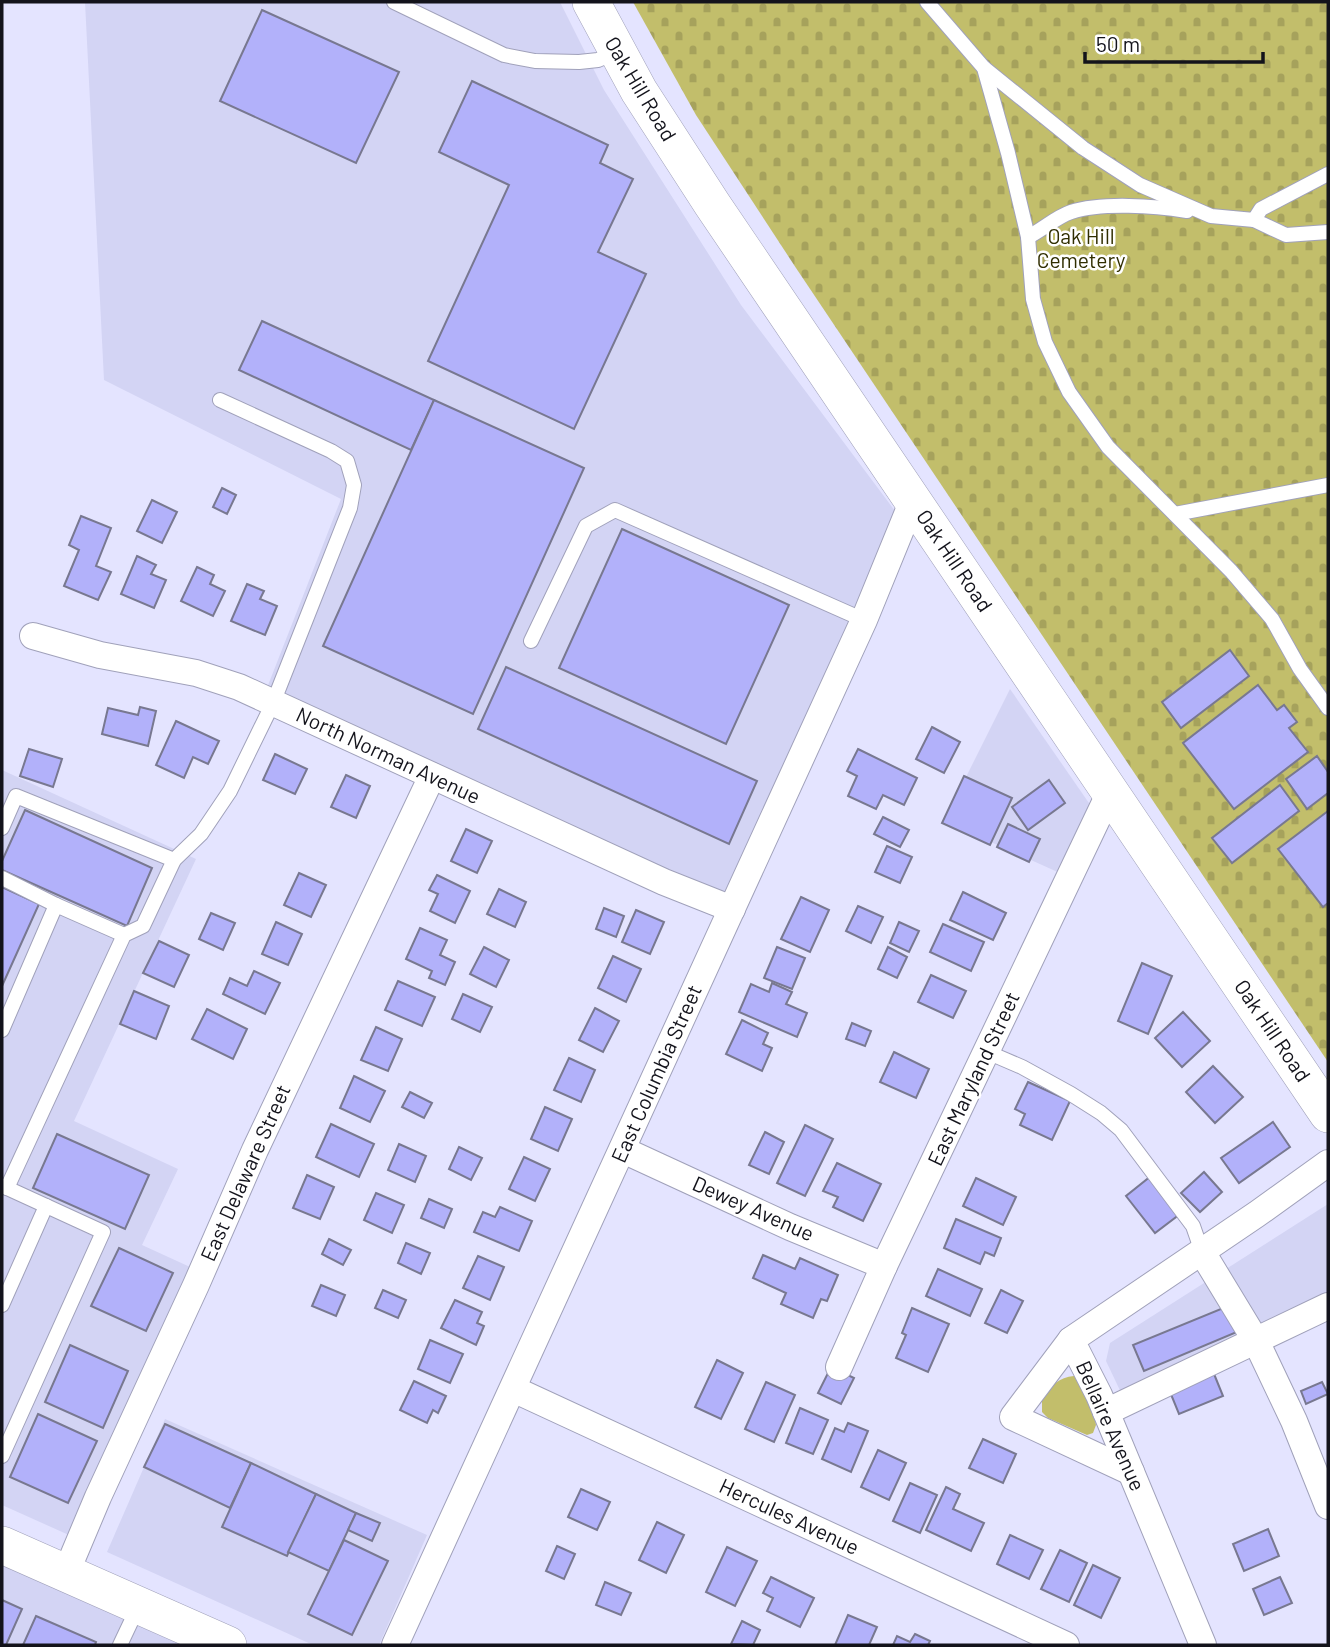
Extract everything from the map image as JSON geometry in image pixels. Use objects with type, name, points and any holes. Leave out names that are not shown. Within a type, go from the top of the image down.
[{"type":"main road","name":"Oak Hill Road","points":[[590,2],[639,91],[712,204],[1328,1114]]},
{"type":"main road","points":[[2,1545],[228,1645]]},
{"type":"street","name":"East Columbia Street","points":[[395,1645],[863,620],[913,500]]},
{"type":"street","name":"North Norman Avenue","points":[[33,636],[100,655],[197,673],[239,687],[664,882],[732,909]]},
{"type":"street","name":"East Delaware Street","points":[[66,1573],[255,1150],[432,776]]},
{"type":"street","name":"East Maryland Street","points":[[839,1367],[884,1266],[1110,792]]},
{"type":"street","name":"Dewey Avenue","points":[[623,1150],[790,1227],[884,1266]]},
{"type":"street","name":"Bellaire Avenue","points":[[1203,1645],[1106,1412],[1072,1340],[1328,1163]]},
{"type":"street","points":[[1202,1252],[1256,1340],[1294,1421],[1328,1506]]},
{"type":"street","points":[[1106,1412],[1328,1306]]},
{"type":"street","points":[[1072,1340],[1013,1417],[1131,1472]]},
{"type":"street","name":"Hercules Avenue","points":[[513,1389],[1066,1645]]},
{"type":"lane","points":[[394,2],[504,55],[536,61],[579,62],[598,60],[617,52]]},
{"type":"lane","points":[[927,2],[984,68],[1083,148],[1140,185],[1212,216]]},
{"type":"lane","points":[[984,68],[1028,237],[1033,299],[1045,342],[1069,392],[1108,447],[1231,571],[1272,619],[1300,669],[1328,708]]},
{"type":"lane","points":[[1254,220],[1261,209],[1328,174]]},
{"type":"lane","points":[[1028,237],[1070,212],[1110,207],[1155,206],[1254,220],[1286,235],[1328,232]]},
{"type":"lane","points":[[2,1456],[103,1232],[4,1187],[124,935],[143,926],[174,860],[201,834],[230,791],[273,703],[350,509],[354,485],[347,461],[220,400]]},
{"type":"lane","points":[[1175,514],[1328,485]]},
{"type":"lane","points":[[531,641],[586,526],[615,510],[863,620]]},
{"type":"lane","points":[[2,828],[16,796],[174,860]]},
{"type":"lane","points":[[2,878],[124,935]]},
{"type":"lane","points":[[2,1030],[56,905]]},
{"type":"lane","points":[[987,1052],[1022,1067],[1071,1094],[1101,1113],[1121,1130],[1193,1226],[1202,1252]]},
{"type":"lane","points":[[2,1306],[46,1206]]},
{"type":"lane","points":[[120,1645],[139,1606]]},
{"type":"shaded area","points":[[85,2],[560,2],[604,90],[741,305],[904,523],[732,909],[263,698],[341,499],[104,380]]},
{"type":"shaded area","points":[[1010,689],[1091,806],[1062,874],[944,821]]},
{"type":"shaded area","points":[[2,770],[196,859],[74,1121],[178,1169],[142,1245],[201,1272],[80,1540],[2,1505]]},
{"type":"shaded area","points":[[1328,1204],[1328,1309],[1126,1403],[1106,1361],[1110,1343]]},
{"type":"shaded area","points":[[165,1419],[427,1535],[379,1645],[313,1645],[107,1552]]},
{"type":"shaded area","points":[[2,1565],[182,1645],[2,1645]]},
{"type":"green space","name":"Oak Hill Cemetery","points":[[633,2],[1328,2],[1328,1062],[796,268],[696,115]]},
{"type":"green space","points":[[1074,1376],[1079,1380],[1095,1419],[1093,1433],[1087,1435],[1048,1418],[1042,1412],[1042,1396],[1060,1380]]},
{"type":"building","points":[[262,10],[399,72],[356,163],[220,101]]},
{"type":"building","points":[[472,81],[608,145],[600,163],[633,179],[598,252],[646,274],[574,429],[428,361],[509,185],[439,152]]},
{"type":"building","points":[[262,321],[434,400],[411,450],[239,370]]},
{"type":"building","points":[[434,400],[584,468],[473,714],[323,646]]},
{"type":"building","points":[[222,488],[236,495],[227,514],[213,507]]},
{"type":"building","points":[[152,500],[177,512],[162,543],[137,531]]},
{"type":"building","points":[[81,516],[111,528],[96,566],[111,572],[98,600],[64,586],[79,550],[69,545]]},
{"type":"building","points":[[622,529],[789,605],[726,744],[559,668]]},
{"type":"building","points":[[137,556],[156,565],[151,574],[166,580],[154,608],[121,594]]},
{"type":"building","points":[[197,567],[214,575],[210,584],[225,591],[213,616],[181,601]]},
{"type":"building","points":[[247,584],[264,591],[260,599],[277,606],[265,635],[231,621]]},
{"type":"building","points":[[1230,650],[1249,676],[1181,728],[1162,702]]},
{"type":"building","points":[[506,667],[757,781],[729,844],[478,729]]},
{"type":"building","points":[[1258,685],[1277,710],[1284,705],[1297,722],[1289,728],[1308,752],[1234,809],[1183,743]]},
{"type":"building","points":[[140,707],[156,711],[148,746],[102,734],[108,708],[138,715]]},
{"type":"building","points":[[176,721],[219,741],[208,764],[193,757],[184,778],[156,765]]},
{"type":"building","points":[[932,727],[960,742],[944,773],[916,759]]},
{"type":"building","points":[[29,749],[62,759],[53,787],[20,776]]},
{"type":"building","points":[[858,749],[917,778],[904,805],[883,795],[876,809],[848,796],[857,776],[847,771]]},
{"type":"building","points":[[275,754],[307,769],[295,794],[263,780]]},
{"type":"building","points":[[1317,756],[1328,772],[1328,793],[1307,809],[1286,779]]},
{"type":"building","points":[[346,775],[370,786],[356,818],[331,807]]},
{"type":"building","points":[[964,776],[1012,798],[990,845],[942,823]]},
{"type":"building","points":[[1049,780],[1065,803],[1028,830],[1012,807]]},
{"type":"building","points":[[1280,785],[1299,811],[1232,863],[1212,838]]},
{"type":"building","points":[[25,810],[152,868],[127,926],[2,870],[2,861]]},
{"type":"building","points":[[1328,811],[1328,903],[1323,907],[1278,849]]},
{"type":"building","points":[[883,817],[909,830],[900,847],[874,834]]},
{"type":"building","points":[[1008,824],[1040,839],[1029,862],[997,847]]},
{"type":"building","points":[[466,829],[492,841],[477,873],[451,861]]},
{"type":"building","points":[[887,846],[912,857],[900,883],[875,872]]},
{"type":"building","points":[[299,873],[326,885],[311,917],[284,905]]},
{"type":"building","points":[[437,875],[470,891],[455,923],[430,911],[438,894],[429,890]]},
{"type":"building","points":[[2,887],[39,904],[2,986]]},
{"type":"building","points":[[499,889],[526,902],[515,927],[487,914]]},
{"type":"building","points":[[963,892],[1006,913],[993,940],[950,920]]},
{"type":"building","points":[[801,897],[829,910],[810,952],[781,939]]},
{"type":"building","points":[[858,906],[883,917],[871,943],[846,931]]},
{"type":"building","points":[[604,908],[624,916],[616,937],[596,929]]},
{"type":"building","points":[[636,910],[664,922],[650,954],[622,942]]},
{"type":"building","points":[[211,913],[235,923],[223,950],[199,939]]},
{"type":"building","points":[[276,922],[302,934],[288,965],[262,954]]},
{"type":"building","points":[[899,922],[919,931],[909,952],[890,943]]},
{"type":"building","points":[[943,924],[984,942],[971,971],[930,952]]},
{"type":"building","points":[[420,928],[447,940],[440,955],[455,962],[445,985],[429,978],[432,971],[406,959]]},
{"type":"building","points":[[159,941],[189,955],[174,987],[143,973]]},
{"type":"building","points":[[484,947],[509,960],[496,987],[470,974]]},
{"type":"building","points":[[777,947],[805,958],[792,989],[764,978]]},
{"type":"building","points":[[888,947],[907,957],[897,978],[878,969]]},
{"type":"building","points":[[613,956],[641,969],[626,1002],[598,988]]},
{"type":"building","points":[[1142,963],[1172,976],[1148,1034],[1118,1021]]},
{"type":"building","points":[[254,971],[280,983],[265,1014],[223,994],[230,978],[247,986]]},
{"type":"building","points":[[931,975],[966,991],[953,1018],[918,1002]]},
{"type":"building","points":[[398,981],[435,997],[422,1026],[385,1010]]},
{"type":"building","points":[[772,983],[792,992],[786,1004],[807,1013],[797,1037],[739,1012],[751,984],[769,992]]},
{"type":"building","points":[[134,991],[169,1006],[156,1039],[120,1024]]},
{"type":"building","points":[[463,994],[492,1007],[480,1032],[452,1019]]},
{"type":"building","points":[[595,1008],[619,1021],[603,1052],[579,1040]]},
{"type":"building","points":[[207,1009],[247,1029],[233,1059],[192,1039]]},
{"type":"building","points":[[1183,1012],[1210,1041],[1182,1067],[1155,1038]]},
{"type":"building","points":[[742,1020],[768,1033],[763,1044],[772,1048],[762,1071],[726,1054]]},
{"type":"building","points":[[852,1023],[871,1031],[865,1046],[846,1039]]},
{"type":"building","points":[[376,1027],[402,1039],[388,1071],[361,1060]]},
{"type":"building","points":[[894,1052],[929,1069],[916,1098],[880,1082]]},
{"type":"building","points":[[569,1058],[595,1070],[581,1102],[554,1090]]},
{"type":"building","points":[[1213,1066],[1243,1097],[1215,1123],[1186,1092]]},
{"type":"building","points":[[354,1076],[385,1091],[370,1122],[340,1108]]},
{"type":"building","points":[[1028,1082],[1070,1101],[1052,1140],[1020,1125],[1025,1114],[1015,1109]]},
{"type":"building","points":[[410,1092],[432,1103],[424,1118],[402,1107]]},
{"type":"building","points":[[545,1107],[572,1119],[558,1151],[531,1139]]},
{"type":"building","points":[[1273,1122],[1290,1147],[1239,1183],[1221,1158]]},
{"type":"building","points":[[331,1124],[374,1144],[359,1177],[316,1157]]},
{"type":"building","points":[[805,1125],[833,1139],[805,1196],[777,1183]]},
{"type":"building","points":[[765,1132],[784,1142],[769,1174],[749,1165]]},
{"type":"building","points":[[57,1134],[149,1175],[125,1229],[33,1188]]},
{"type":"building","points":[[399,1144],[426,1156],[415,1182],[388,1170]]},
{"type":"building","points":[[459,1147],[482,1158],[471,1180],[449,1169]]},
{"type":"building","points":[[524,1157],[550,1169],[535,1201],[509,1189]]},
{"type":"building","points":[[837,1163],[881,1184],[863,1221],[833,1207],[838,1197],[823,1191]]},
{"type":"building","points":[[1204,1172],[1222,1192],[1200,1212],[1181,1193]]},
{"type":"building","points":[[307,1175],[334,1187],[320,1219],[293,1208]]},
{"type":"building","points":[[1151,1176],[1180,1214],[1155,1233],[1126,1196]]},
{"type":"building","points":[[976,1178],[1016,1197],[1003,1225],[963,1206]]},
{"type":"building","points":[[376,1193],[404,1205],[392,1233],[364,1220]]},
{"type":"building","points":[[429,1199],[452,1209],[444,1228],[421,1218]]},
{"type":"building","points":[[500,1207],[532,1221],[519,1251],[474,1232],[483,1212],[495,1217]]},
{"type":"building","points":[[956,1219],[1001,1238],[994,1256],[985,1252],[980,1264],[944,1248]]},
{"type":"building","points":[[329,1239],[351,1250],[343,1265],[322,1254]]},
{"type":"building","points":[[406,1243],[430,1253],[421,1274],[398,1263]]},
{"type":"building","points":[[119,1248],[173,1273],[146,1331],[91,1306]]},
{"type":"building","points":[[763,1255],[795,1269],[800,1258],[838,1275],[827,1301],[821,1299],[813,1318],[781,1304],[786,1293],[753,1278]]},
{"type":"building","points":[[478,1256],[504,1267],[490,1300],[463,1288]]},
{"type":"building","points":[[938,1269],[982,1289],[970,1316],[926,1296]]},
{"type":"building","points":[[321,1285],[345,1295],[336,1316],[312,1306]]},
{"type":"building","points":[[383,1290],[406,1300],[398,1318],[375,1308]]},
{"type":"building","points":[[1001,1290],[1023,1301],[1007,1333],[985,1323]]},
{"type":"building","points":[[455,1300],[482,1312],[477,1323],[484,1326],[476,1345],[441,1328]]},
{"type":"building","points":[[1233,1304],[1244,1329],[1144,1371],[1133,1345]]},
{"type":"building","points":[[912,1308],[949,1324],[928,1372],[896,1358],[906,1335],[902,1333]]},
{"type":"building","points":[[430,1340],[463,1354],[450,1383],[418,1369]]},
{"type":"building","points":[[70,1345],[128,1371],[103,1428],[45,1402]]},
{"type":"building","points":[[717,1360],[743,1373],[721,1419],[695,1407]]},
{"type":"building","points":[[831,1367],[854,1378],[841,1404],[818,1393]]},
{"type":"building","points":[[1212,1369],[1223,1396],[1179,1414],[1168,1387]]},
{"type":"building","points":[[414,1381],[446,1396],[438,1413],[433,1410],[427,1423],[400,1410]]},
{"type":"building","points":[[766,1382],[795,1395],[774,1442],[745,1429]]},
{"type":"building","points":[[1322,1382],[1328,1394],[1306,1404],[1301,1391]]},
{"type":"building","points":[[800,1408],[828,1420],[813,1454],[786,1443]]},
{"type":"building","points":[[38,1414],[97,1441],[68,1503],[10,1477]]},
{"type":"building","points":[[848,1423],[868,1431],[851,1472],[822,1459],[835,1428],[844,1432]]},
{"type":"building","points":[[165,1424],[251,1463],[230,1508],[144,1467]]},
{"type":"building","points":[[983,1439],[1016,1454],[1003,1483],[969,1468]]},
{"type":"building","points":[[878,1450],[906,1463],[889,1500],[861,1487]]},
{"type":"building","points":[[251,1463],[316,1494],[287,1556],[222,1527]]},
{"type":"building","points":[[910,1483],[937,1495],[920,1533],[893,1521]]},
{"type":"building","points":[[946,1487],[960,1494],[953,1509],[984,1523],[971,1551],[926,1530]]},
{"type":"building","points":[[581,1489],[610,1502],[597,1530],[568,1517]]},
{"type":"building","points":[[316,1494],[356,1513],[329,1571],[288,1552]]},
{"type":"building","points":[[356,1513],[380,1523],[372,1541],[348,1530]]},
{"type":"building","points":[[657,1522],[684,1535],[666,1573],[639,1560]]},
{"type":"building","points":[[1268,1529],[1279,1556],[1244,1571],[1233,1544]]},
{"type":"building","points":[[1010,1535],[1043,1550],[1029,1579],[997,1564]]},
{"type":"building","points":[[344,1540],[388,1561],[352,1635],[308,1614]]},
{"type":"building","points":[[557,1546],[575,1554],[564,1579],[546,1571]]},
{"type":"building","points":[[727,1547],[757,1561],[735,1606],[706,1592]]},
{"type":"building","points":[[1060,1550],[1087,1563],[1069,1602],[1041,1589]]},
{"type":"building","points":[[1093,1565],[1120,1578],[1101,1618],[1074,1605]]},
{"type":"building","points":[[771,1577],[814,1598],[800,1627],[767,1611],[773,1598],[763,1593]]},
{"type":"building","points":[[1280,1577],[1292,1603],[1264,1615],[1253,1589]]},
{"type":"building","points":[[605,1582],[631,1593],[621,1615],[596,1605]]},
{"type":"building","points":[[2,1600],[22,1609],[6,1645],[2,1645]]},
{"type":"building","points":[[848,1615],[877,1627],[869,1645],[835,1645]]},
{"type":"building","points":[[36,1616],[96,1642],[95,1645],[23,1645]]},
{"type":"building","points":[[742,1621],[760,1630],[753,1645],[731,1644]]},
{"type":"building","points":[[915,1634],[930,1641],[928,1645],[893,1645],[897,1636],[910,1642]]}]
